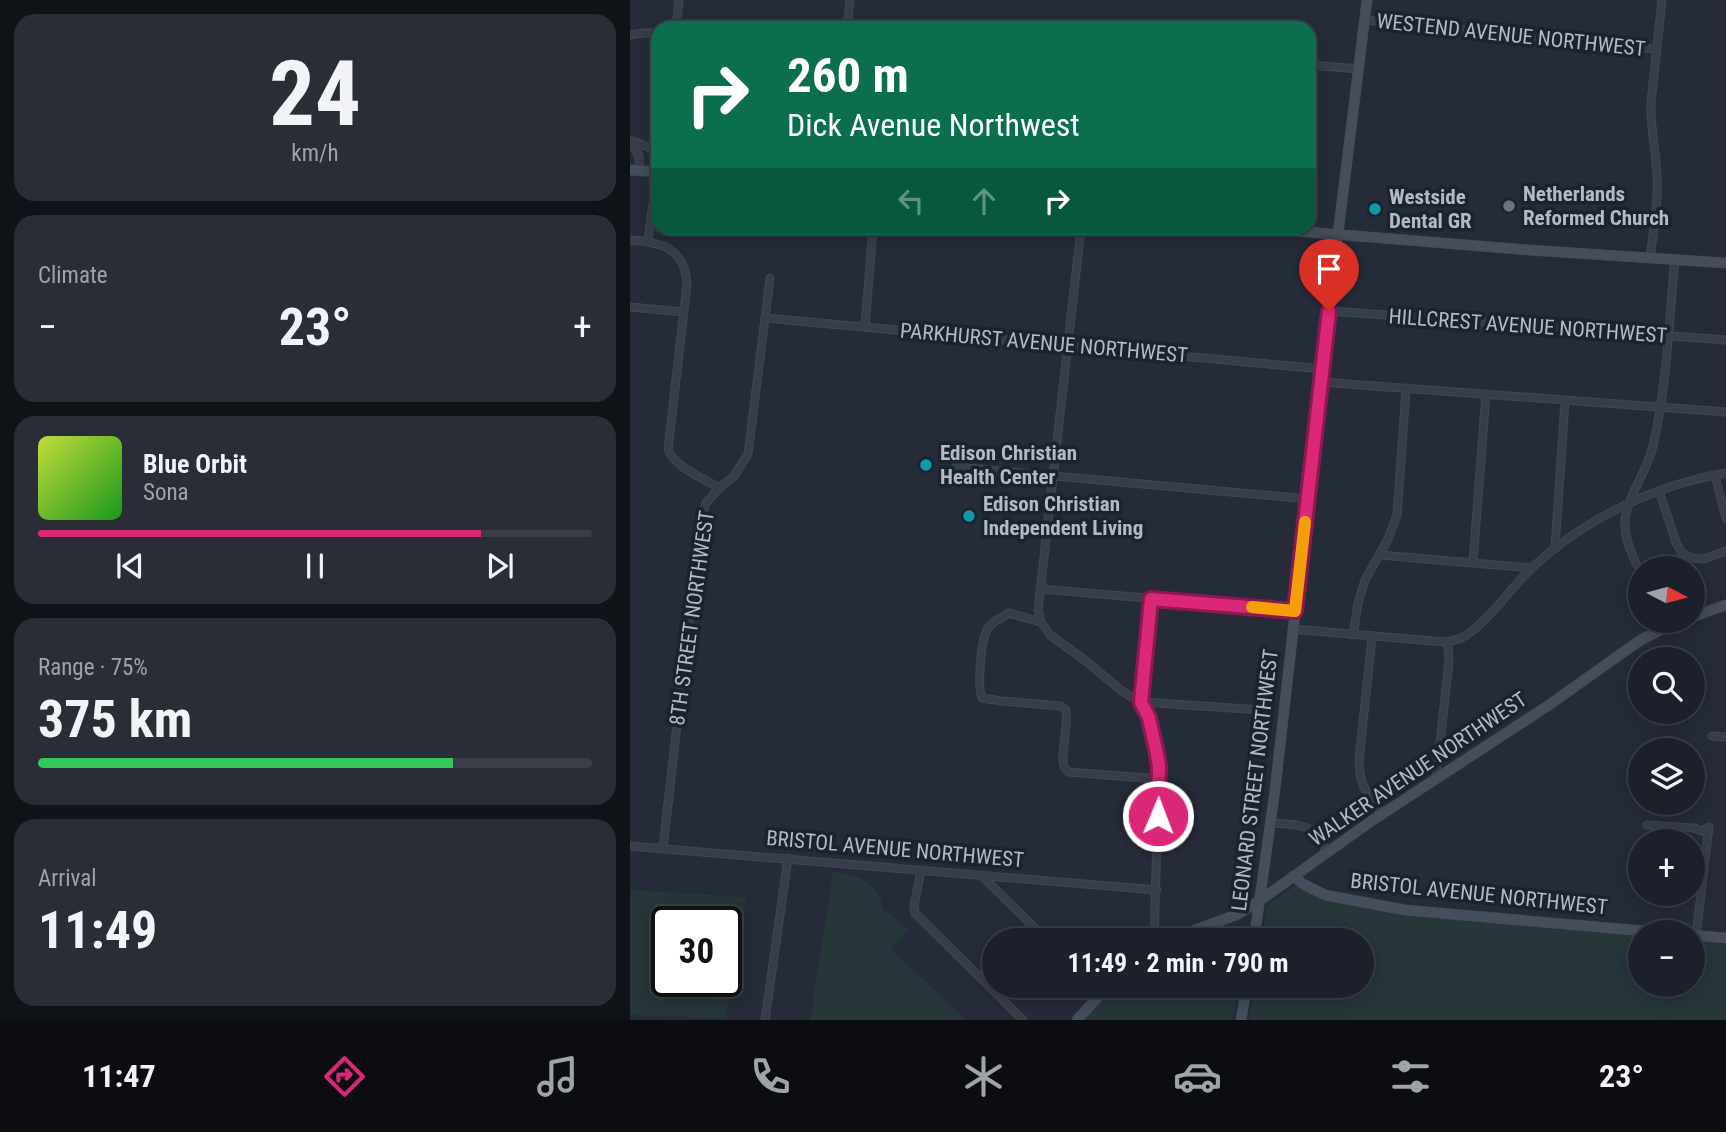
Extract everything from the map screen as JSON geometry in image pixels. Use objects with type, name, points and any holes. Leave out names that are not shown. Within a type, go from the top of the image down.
[{"type":"main road","name":"LEONARD STREET NORTHWEST","points":[[1256,928],[1367,0]]},
{"type":"main road","points":[[1316,231],[1726,263]]},
{"type":"main road","points":[[1705,612],[1726,605]]},
{"type":"main road","name":"WALKER AVENUE NORTHWEST","points":[[1200,928],[1236,915],[1259,901],[1649,634]]},
{"type":"main road","name":"BRISTOL AVENUE NORTHWEST","points":[[1293,876],[1325,895],[1405,910],[1628,930]]},
{"type":"main road","points":[[1705,936],[1726,938]]},
{"type":"main road","points":[[1077,1020],[1095,998]]},
{"type":"main road","points":[[1241,1020],[1245,998]]},
{"type":"street","points":[[677,21],[679,0]]},
{"type":"street","points":[[847,21],[850,0]]},
{"type":"street","points":[[1650,258],[1657,189],[1650,118],[1662,0]]},
{"type":"street","name":"WESTEND AVENUE NORTHWEST","points":[[1365,20],[1457,29],[1507,38],[1657,49]]},
{"type":"street","points":[[630,36],[651,33]]},
{"type":"street","points":[[1316,66],[1359,69]]},
{"type":"street","points":[[630,140],[651,149]]},
{"type":"street","points":[[630,140],[639,156],[634,170]]},
{"type":"street","points":[[648,241],[651,220]]},
{"type":"street","points":[[864,327],[872,235]]},
{"type":"street","points":[[1080,235],[1038,610],[1041,622],[1050,635],[1123,692],[1141,702],[1262,710]]},
{"type":"street","points":[[630,240],[648,241],[667,247],[677,254],[683,264],[687,284],[667,449],[675,461],[719,488]]},
{"type":"street","points":[[1632,556],[1625,533],[1626,519],[1629,503],[1648,465],[1653,446],[1660,407],[1675,259]]},
{"type":"street","name":"8TH STREET NORTHWEST","points":[[663,848],[700,523],[706,503],[734,476],[748,454],[770,278]]},
{"type":"street","points":[[630,307],[683,312]]},
{"type":"street","name":"HILLCREST AVENUE NORTHWEST","points":[[1329,311],[1726,340]]},
{"type":"street","name":"PARKHURST AVENUE NORTHWEST","points":[[765,318],[1323,369]]},
{"type":"street","points":[[1321,382],[1726,412]]},
{"type":"street","points":[[1353,635],[1357,603],[1365,580],[1388,539],[1396,515],[1406,389]]},
{"type":"street","points":[[1473,562],[1486,394]]},
{"type":"street","points":[[1555,547],[1565,401]]},
{"type":"street","points":[[956,467],[1308,499]]},
{"type":"street","points":[[1293,629],[1446,642],[1461,638],[1472,631],[1531,568],[1555,547],[1629,503],[1660,491],[1726,473]]},
{"type":"street","points":[[1715,475],[1726,519]]},
{"type":"street","points":[[1660,491],[1681,552],[1691,558],[1704,559],[1726,551]]},
{"type":"street","points":[[1380,555],[1531,568]]},
{"type":"street","points":[[1041,589],[1295,611]]},
{"type":"street","points":[[1151,599],[1141,702],[1149,718],[1157,754],[1155,928]]},
{"type":"street","points":[[1041,622],[1009,613],[987,629],[979,688],[982,698],[1061,706],[1066,710],[1063,762],[1069,772],[1158,779]]},
{"type":"street","points":[[1372,637],[1359,774],[1362,786],[1383,815]]},
{"type":"street","points":[[1436,780],[1449,661],[1446,642]]},
{"type":"street","points":[[1712,736],[1726,737]]},
{"type":"street","points":[[1270,823],[1312,830],[1318,835],[1327,853]]},
{"type":"street","points":[[1647,825],[1694,828],[1702,831],[1709,827],[1696,920]]},
{"type":"street","name":"BRISTOL AVENUE NORTHWEST","points":[[630,846],[1157,890]]},
{"type":"street","points":[[765,1020],[788,859]]},
{"type":"street","points":[[921,870],[915,913],[1023,1020]]},
{"type":"street","points":[[981,876],[1035,928]]},
{"type":"shaded area","points":[[833,871],[859,877],[872,886],[883,909],[909,930],[891,949],[966,1020],[810,1020]]},
{"type":"shaded area","points":[[1296,885],[1319,898],[1353,905],[1628,932],[1628,997],[1705,997],[1705,938],[1726,940],[1726,1020],[1249,1020],[1253,998],[1374,998],[1374,928],[1264,928],[1267,905]]},
{"type":"shaded area","points":[[630,890],[746,897],[742,921],[742,906],[651,906],[651,997],[730,997],[726,1019],[630,1015]]},
{"type":"shaded area","points":[[1103,998],[1236,998],[1232,1020],[1083,1020]]},
{"type":"slow traffic","points":[[1252,607],[1295,611],[1305,522]]},
{"type":"place","name":"Netherlands Reformed Church","points":[[1509,206]]},
{"type":"place","name":"Westside Dental GR","points":[[1375,209]]},
{"type":"place","name":"Edison Christian Health Center","points":[[926,465]]},
{"type":"place","name":"Edison Christian Independent Living","points":[[969,516]]},
{"type":"route","points":[[1158,816],[1159,766],[1149,718],[1141,702],[1151,599],[1295,611],[1329,311]]}]
